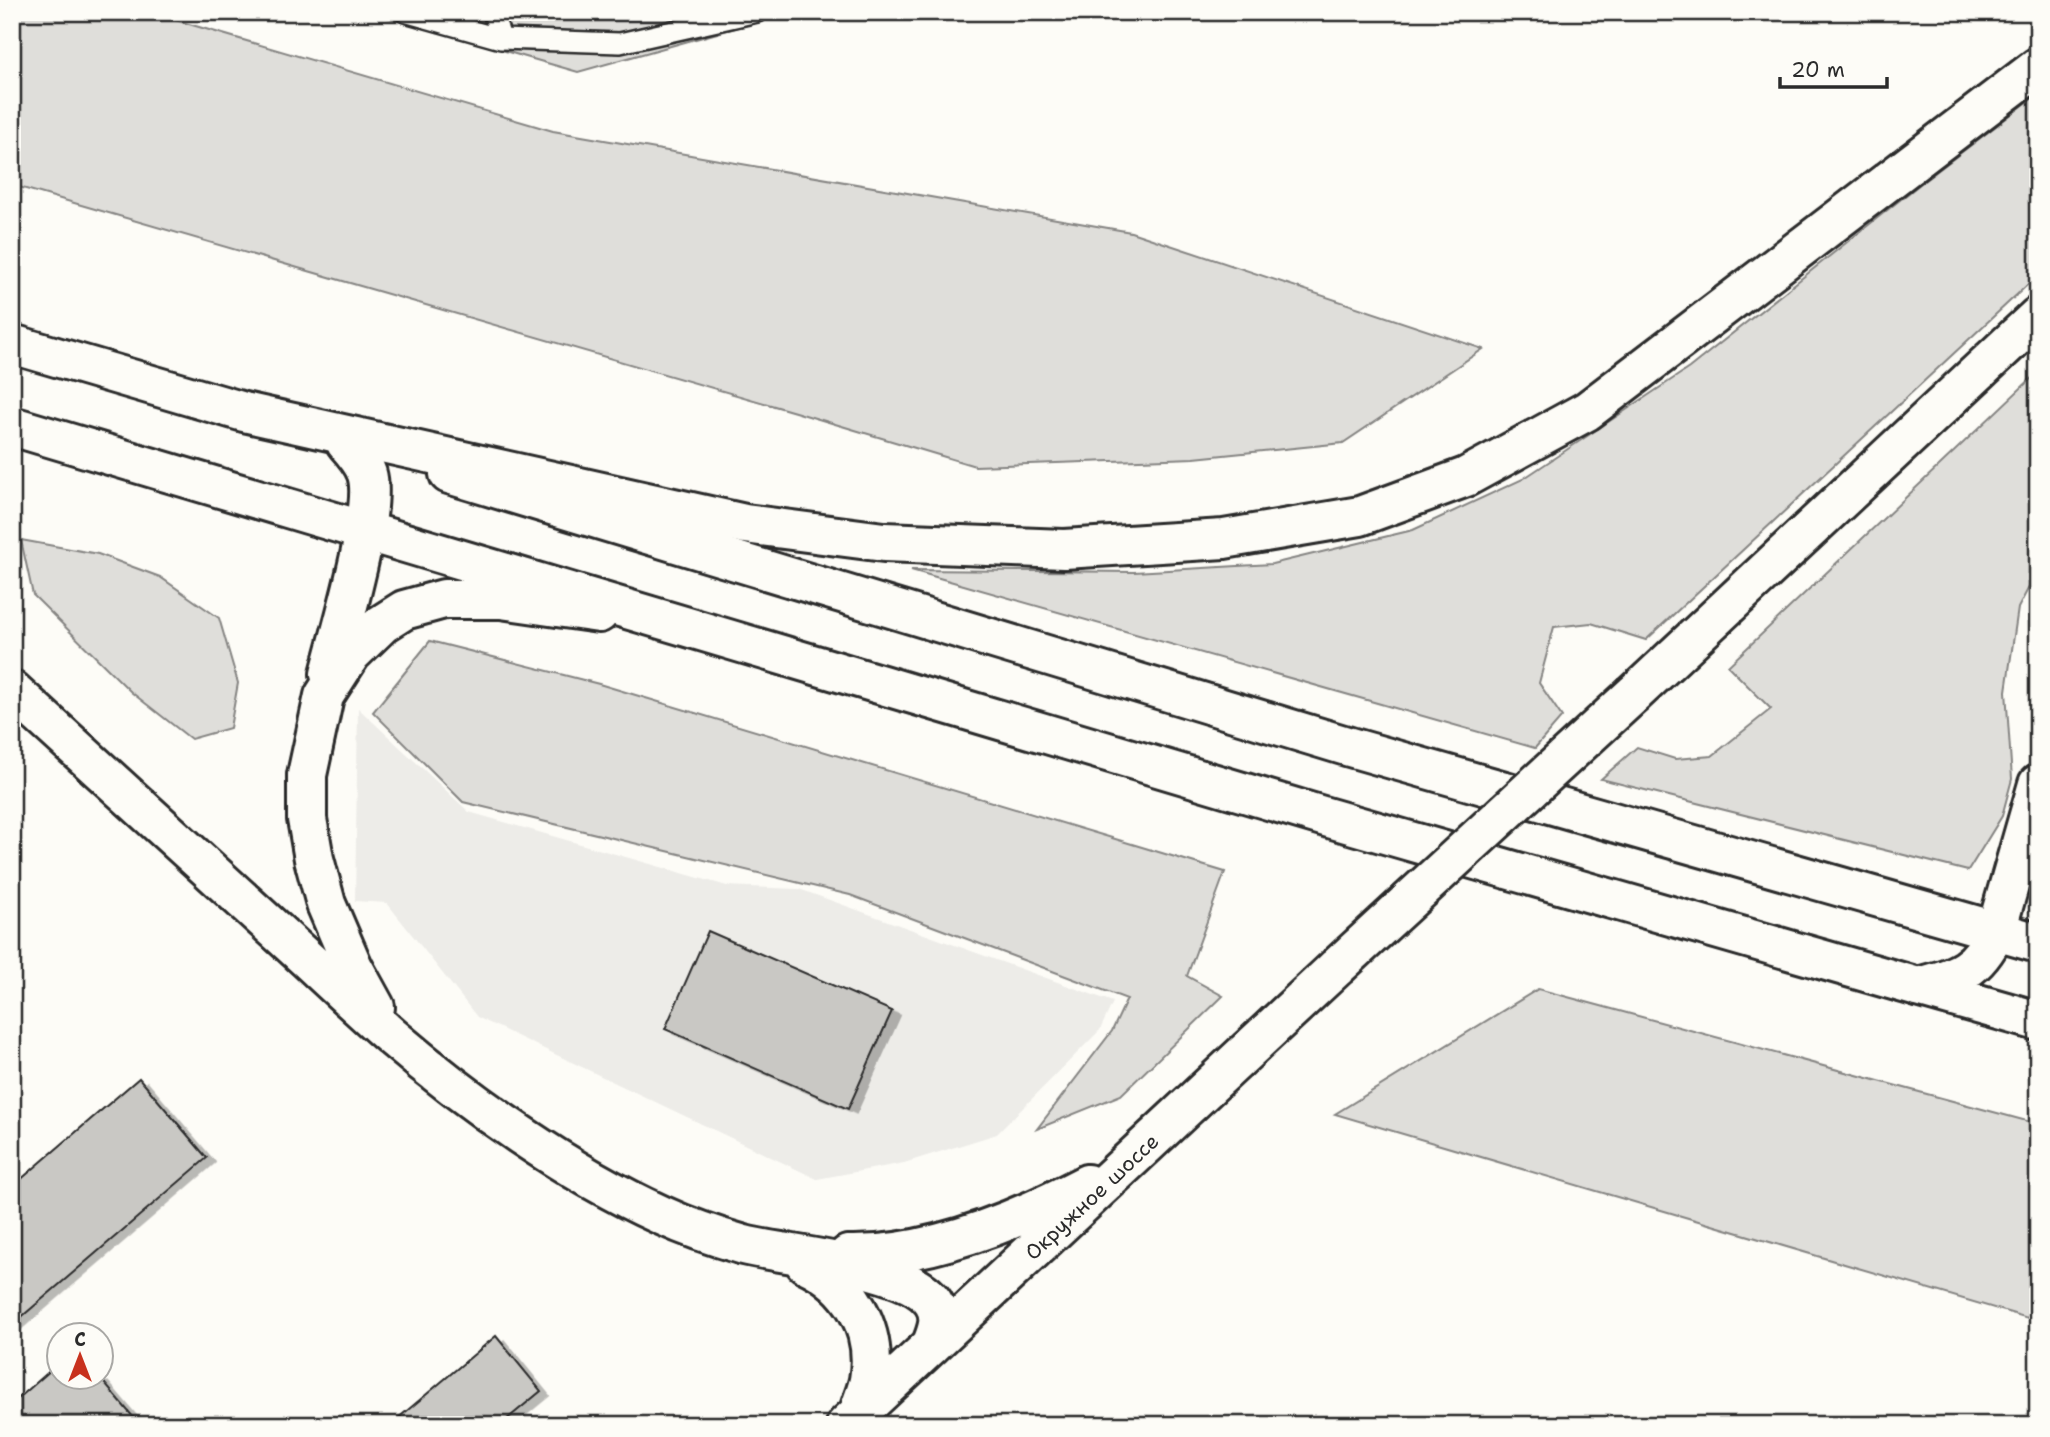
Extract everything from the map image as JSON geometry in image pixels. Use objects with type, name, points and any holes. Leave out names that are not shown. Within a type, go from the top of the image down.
[{"type":"main road","points":[[244,412],[745,524],[884,542],[1064,549],[1224,539],[1360,516],[1466,477],[1587,411],[2038,66]]},
{"type":"main road","name":"Окружное шоссе","points":[[852,1418],[2038,316]]},
{"type":"main road","points":[[12,344],[1350,747],[2038,943]]},
{"type":"main road","points":[[12,426],[1326,817],[2038,1021]]},
{"type":"main road","points":[[346,443],[367,474],[369,495],[364,531],[307,775],[307,819],[326,904],[353,967],[392,1037]]},
{"type":"main road","points":[[324,696],[351,654],[382,624],[404,610],[444,599],[501,599],[682,625]]},
{"type":"main road","points":[[12,690],[392,1037],[520,1133],[603,1185],[662,1215],[701,1230],[744,1245],[873,1271],[908,1282],[932,1300],[938,1311],[939,1322],[931,1346]]},
{"type":"main road","points":[[1918,987],[1951,978],[1969,968],[1986,951],[1996,930],[2038,784]]},
{"type":"main road","points":[[778,1251],[856,1256],[920,1247],[971,1233],[1036,1209],[1129,1162]]},
{"type":"main road","points":[[778,1251],[834,1279],[857,1308],[871,1353],[869,1380],[852,1418]]},
{"type":"lane","points":[[405,12],[501,39],[620,43],[757,12]]},
{"type":"lane","points":[[493,12],[501,39]]},
{"type":"shaded area","points":[[12,12],[148,12],[553,131],[1131,232],[1483,349],[1343,443],[1194,458],[975,466],[12,185]]},
{"type":"shaded area","points":[[369,12],[792,12],[578,72]]},
{"type":"shaded area","points":[[2038,94],[2038,275],[1646,640],[1591,623],[1554,627],[1539,683],[1562,717],[1535,748],[911,570],[1134,572],[1272,564],[1413,530],[1523,479],[1689,368]]},
{"type":"shaded area","points":[[2038,372],[2038,570],[2018,608],[2006,691],[2012,779],[2002,816],[1968,871],[1601,779],[1637,747],[1675,759],[1712,756],[1771,709],[1728,666]]},
{"type":"shaded area","points":[[21,540],[98,554],[160,577],[219,618],[238,683],[230,728],[191,739],[131,692],[33,595]]},
{"type":"shaded area","points":[[430,641],[599,684],[1225,872],[1187,976],[1223,996],[1121,1095],[1037,1129],[1112,1031],[1127,999],[850,895],[463,802],[373,712]]},
{"type":"shaded area","points":[[358,708],[469,812],[727,886],[799,889],[1113,1002],[1100,1030],[997,1134],[904,1163],[817,1179],[477,1017],[387,903],[355,901]]},
{"type":"shaded area","points":[[1538,989],[2038,1124],[2038,1321],[1335,1114]]},
{"type":"building","points":[[708,931],[892,1011],[848,1109],[665,1029]]},
{"type":"building","points":[[139,1078],[207,1158],[12,1325],[12,1187]]},
{"type":"building","points":[[496,1336],[541,1391],[500,1425],[390,1425]]},
{"type":"building","points":[[46,1374],[46,1392],[112,1392],[140,1425],[12,1425],[12,1404]]}]
